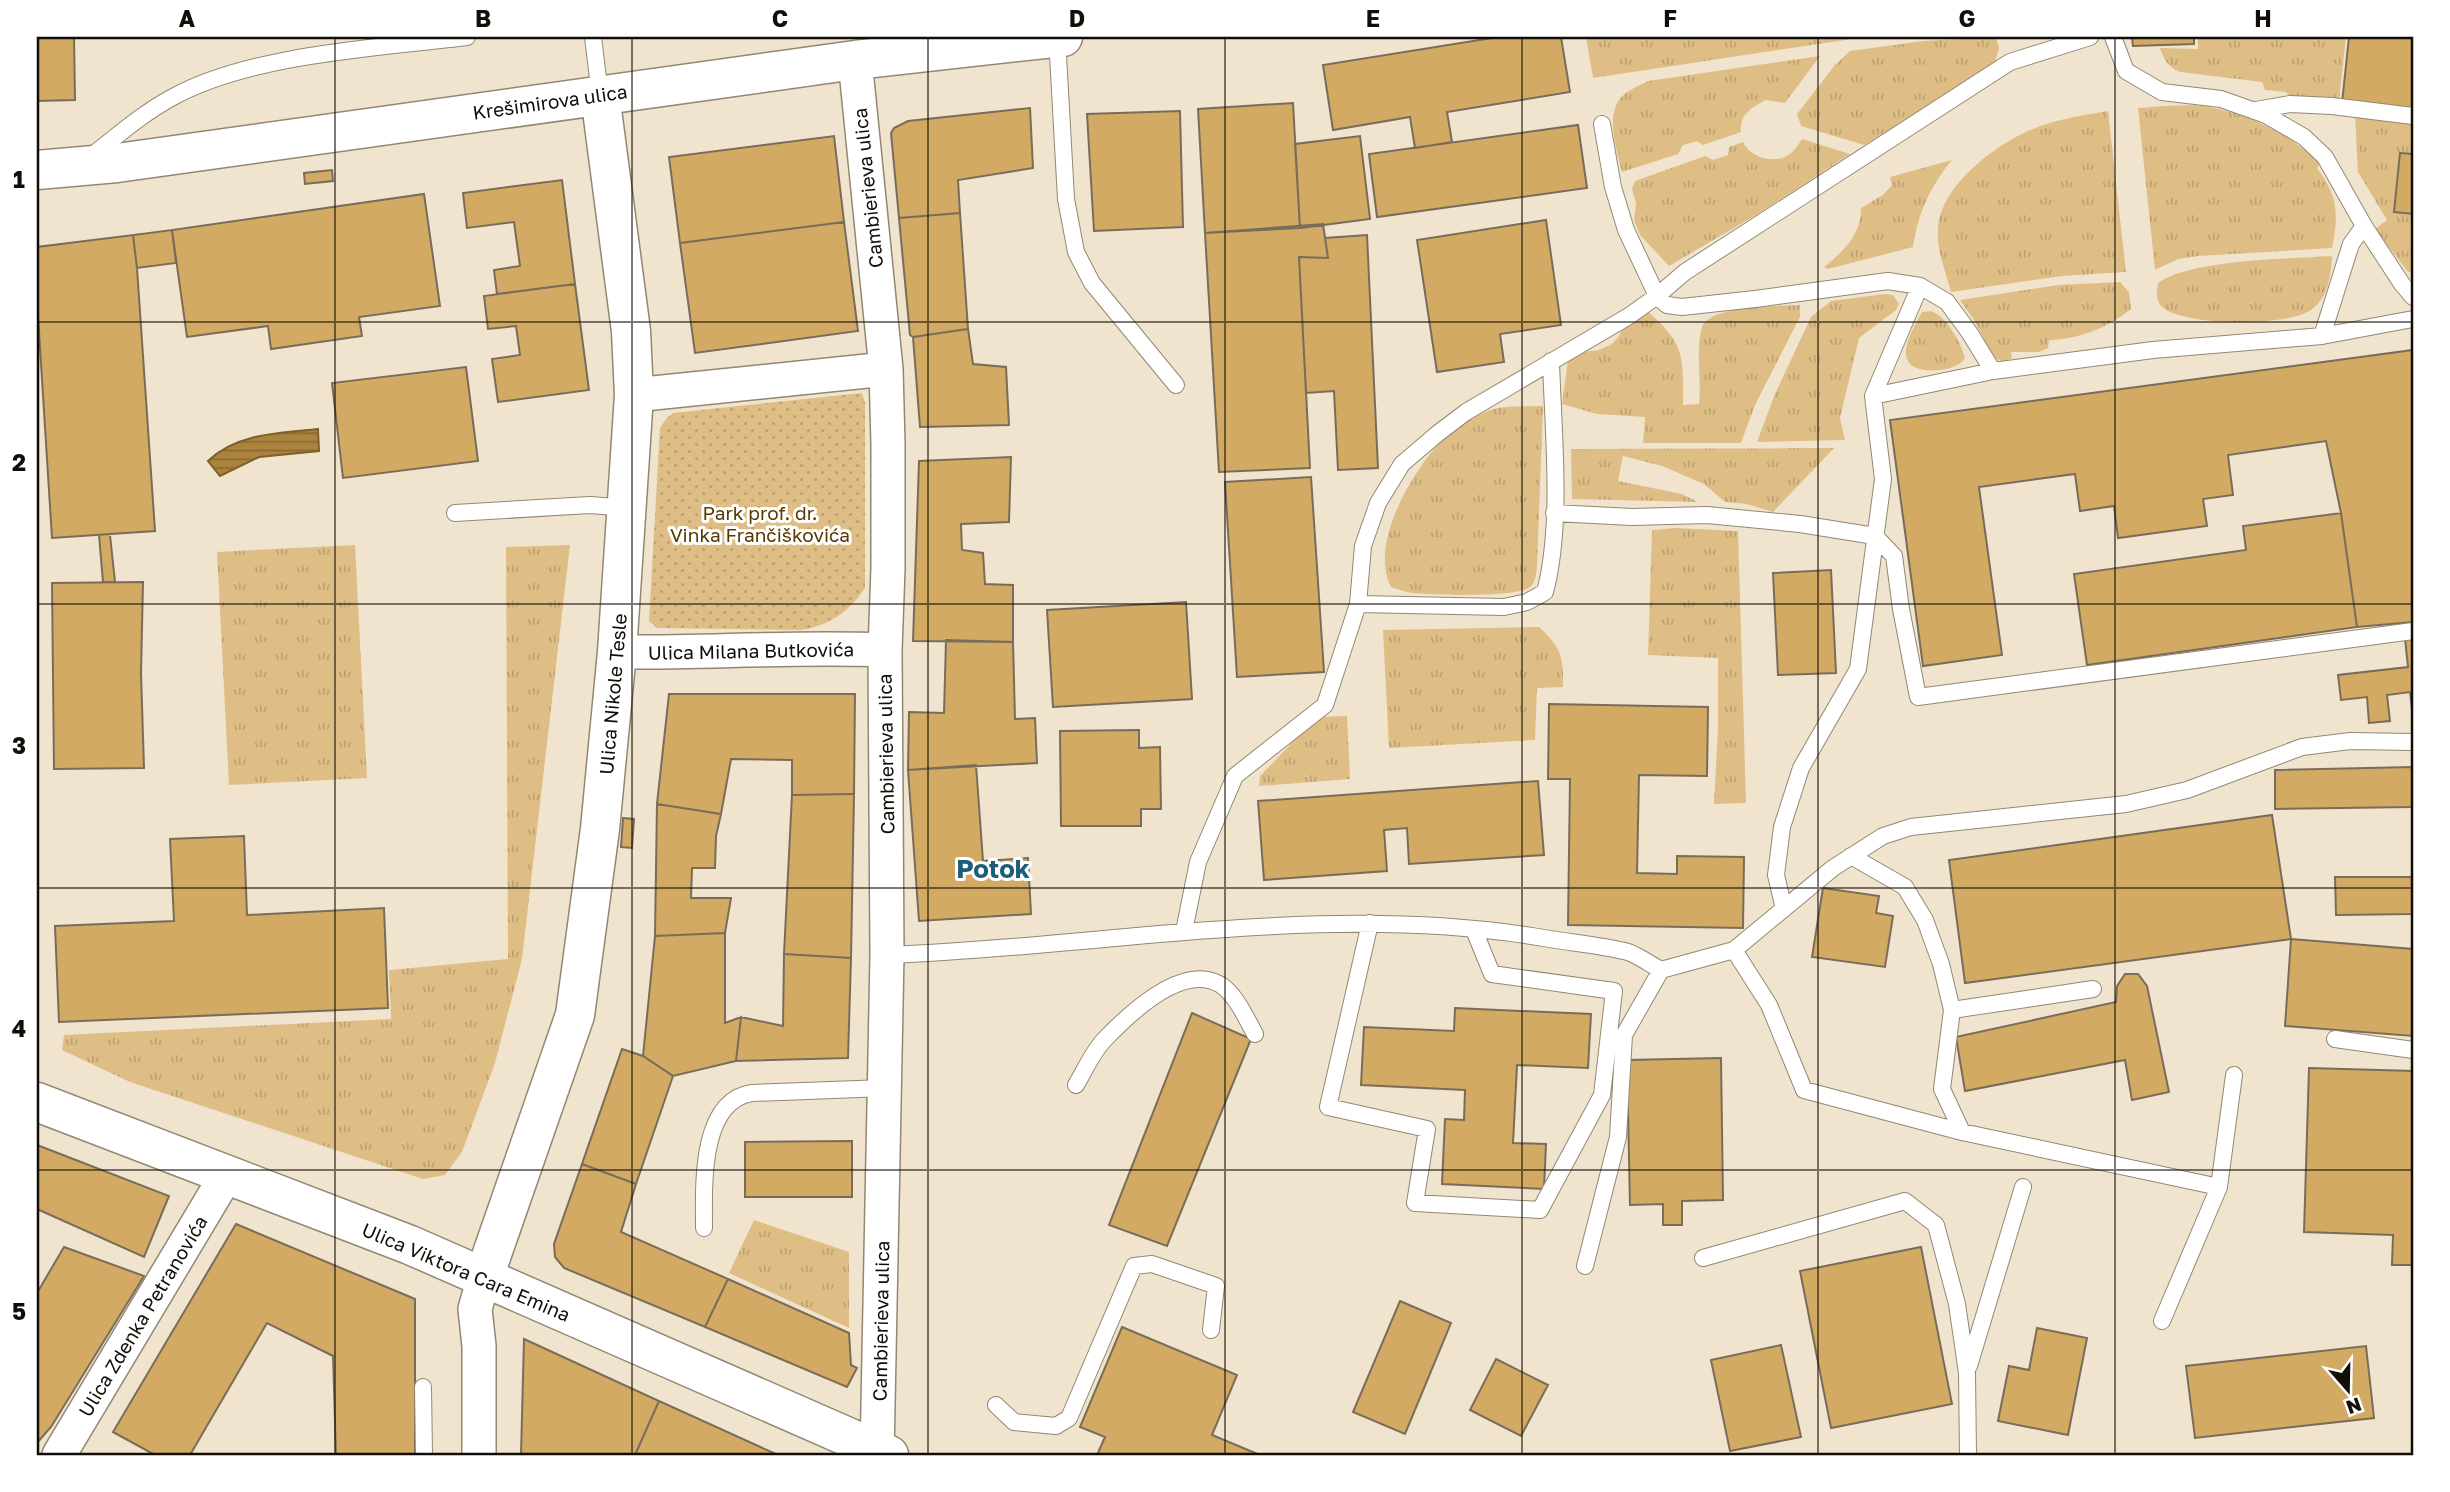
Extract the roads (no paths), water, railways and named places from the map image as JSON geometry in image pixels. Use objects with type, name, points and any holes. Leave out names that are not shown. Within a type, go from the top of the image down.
[{"type":"main road","name":"Krešimirova ulica","points":[[37,170],[117,163],[855,60],[960,42],[1063,37]]},
{"type":"main road","name":"Ulica Nikole Tesle","points":[[484,1277],[575,1015],[600,830],[617,652],[634,395],[631,331],[600,95]]},
{"type":"main road","name":"Ulica Viktora Cara Emina","points":[[37,1101],[410,1245],[881,1453]]},
{"type":"street","name":"Cambierieva ulica","points":[[855,60],[886,369],[887,955],[881,1453]]},
{"type":"street","points":[[634,395],[886,369]]},
{"type":"street","name":"Ulica Milana Butkovića","points":[[617,652],[885,650]]},
{"type":"street","name":"Ulica Zdenka Petranovića","points":[[59,1455],[226,1176]]},
{"type":"street","points":[[479,1455],[479,1346],[475,1309],[484,1277]]},
{"type":"lane","points":[[77,167],[147,113],[174,96],[236,72],[349,51],[467,37]]},
{"type":"lane","points":[[593,37],[600,95]]},
{"type":"lane","points":[[1057,37],[1066,200],[1076,253],[1092,283],[1176,385]]},
{"type":"lane","points":[[1184,931],[1198,862],[1235,776],[1325,705],[1358,604],[1363,546],[1378,503],[1402,464],[1466,412],[1629,316],[1685,272],[2010,62],[2090,37]]},
{"type":"lane","points":[[2113,37],[2126,71],[2162,92],[2221,99],[2266,115],[2304,138],[2325,157],[2364,226],[2413,297]]},
{"type":"lane","points":[[2253,110],[2290,104],[2333,106],[2413,116]]},
{"type":"lane","points":[[1602,124],[1613,187],[1626,230],[1657,296],[1667,305],[1682,307],[1888,281],[1920,286],[1947,302],[1993,371]]},
{"type":"lane","points":[[2322,336],[2351,244],[2364,226]]},
{"type":"lane","points":[[1784,909],[1776,876],[1782,827],[1801,768],[1858,669],[1884,479],[1874,397],[1920,286]]},
{"type":"lane","points":[[1874,397],[1993,371],[2153,350],[2322,336],[2413,319]]},
{"type":"lane","points":[[1358,604],[1504,607],[1527,602],[1545,592],[1550,572],[1554,513],[1551,361]]},
{"type":"lane","points":[[455,513],[590,505],[628,508]]},
{"type":"lane","points":[[1554,513],[1632,517],[1707,515],[1800,524],[1875,536],[1894,556],[1901,610],[1918,697],[2413,631]]},
{"type":"lane","points":[[887,955],[1016,948],[1184,931],[1370,923],[1510,932],[1630,953],[1661,970],[1734,950],[1833,868],[1883,836],[1911,827],[2126,804],[2187,790],[2302,747],[2350,741],[2413,742]]},
{"type":"lane","points":[[1851,856],[1905,887],[1925,920],[1941,964],[1952,1010],[1942,1089],[1962,1132]]},
{"type":"lane","points":[[1370,923],[1328,1107],[1427,1129],[1415,1203],[1540,1210],[1602,1095],[1614,991],[1492,974],[1474,930]]},
{"type":"lane","points":[[1734,950],[1769,1005],[1804,1090],[1962,1132],[2219,1187]]},
{"type":"lane","points":[[1586,1266],[1618,1137],[1623,1035],[1661,970]]},
{"type":"lane","points":[[1076,1085],[1104,1040],[1153,997],[1179,982],[1203,979],[1220,985],[1232,995],[1255,1034]]},
{"type":"lane","points":[[1952,1010],[2093,989]]},
{"type":"lane","points":[[2335,1039],[2413,1050]]},
{"type":"lane","points":[[2162,1321],[2219,1187],[2234,1075]]},
{"type":"lane","points":[[704,1228],[706,1154],[720,1118],[733,1099],[752,1093],[885,1087]]},
{"type":"lane","points":[[1967,1373],[2023,1187]]},
{"type":"lane","points":[[1703,1258],[1905,1201],[1936,1225],[1950,1258],[1967,1373],[1968,1455]]},
{"type":"lane","points":[[996,1405],[1014,1422],[1056,1426],[1069,1418],[1134,1266],[1152,1264],[1216,1286],[1211,1330]]},
{"type":"lane","points":[[423,1387],[424,1455]]},
{"type":"district","name":"Potok","points":[[993,869]]},
{"type":"park label","name":"Park prof. dr. Vinka Frančiškovića","points":[[760,524]]}]
